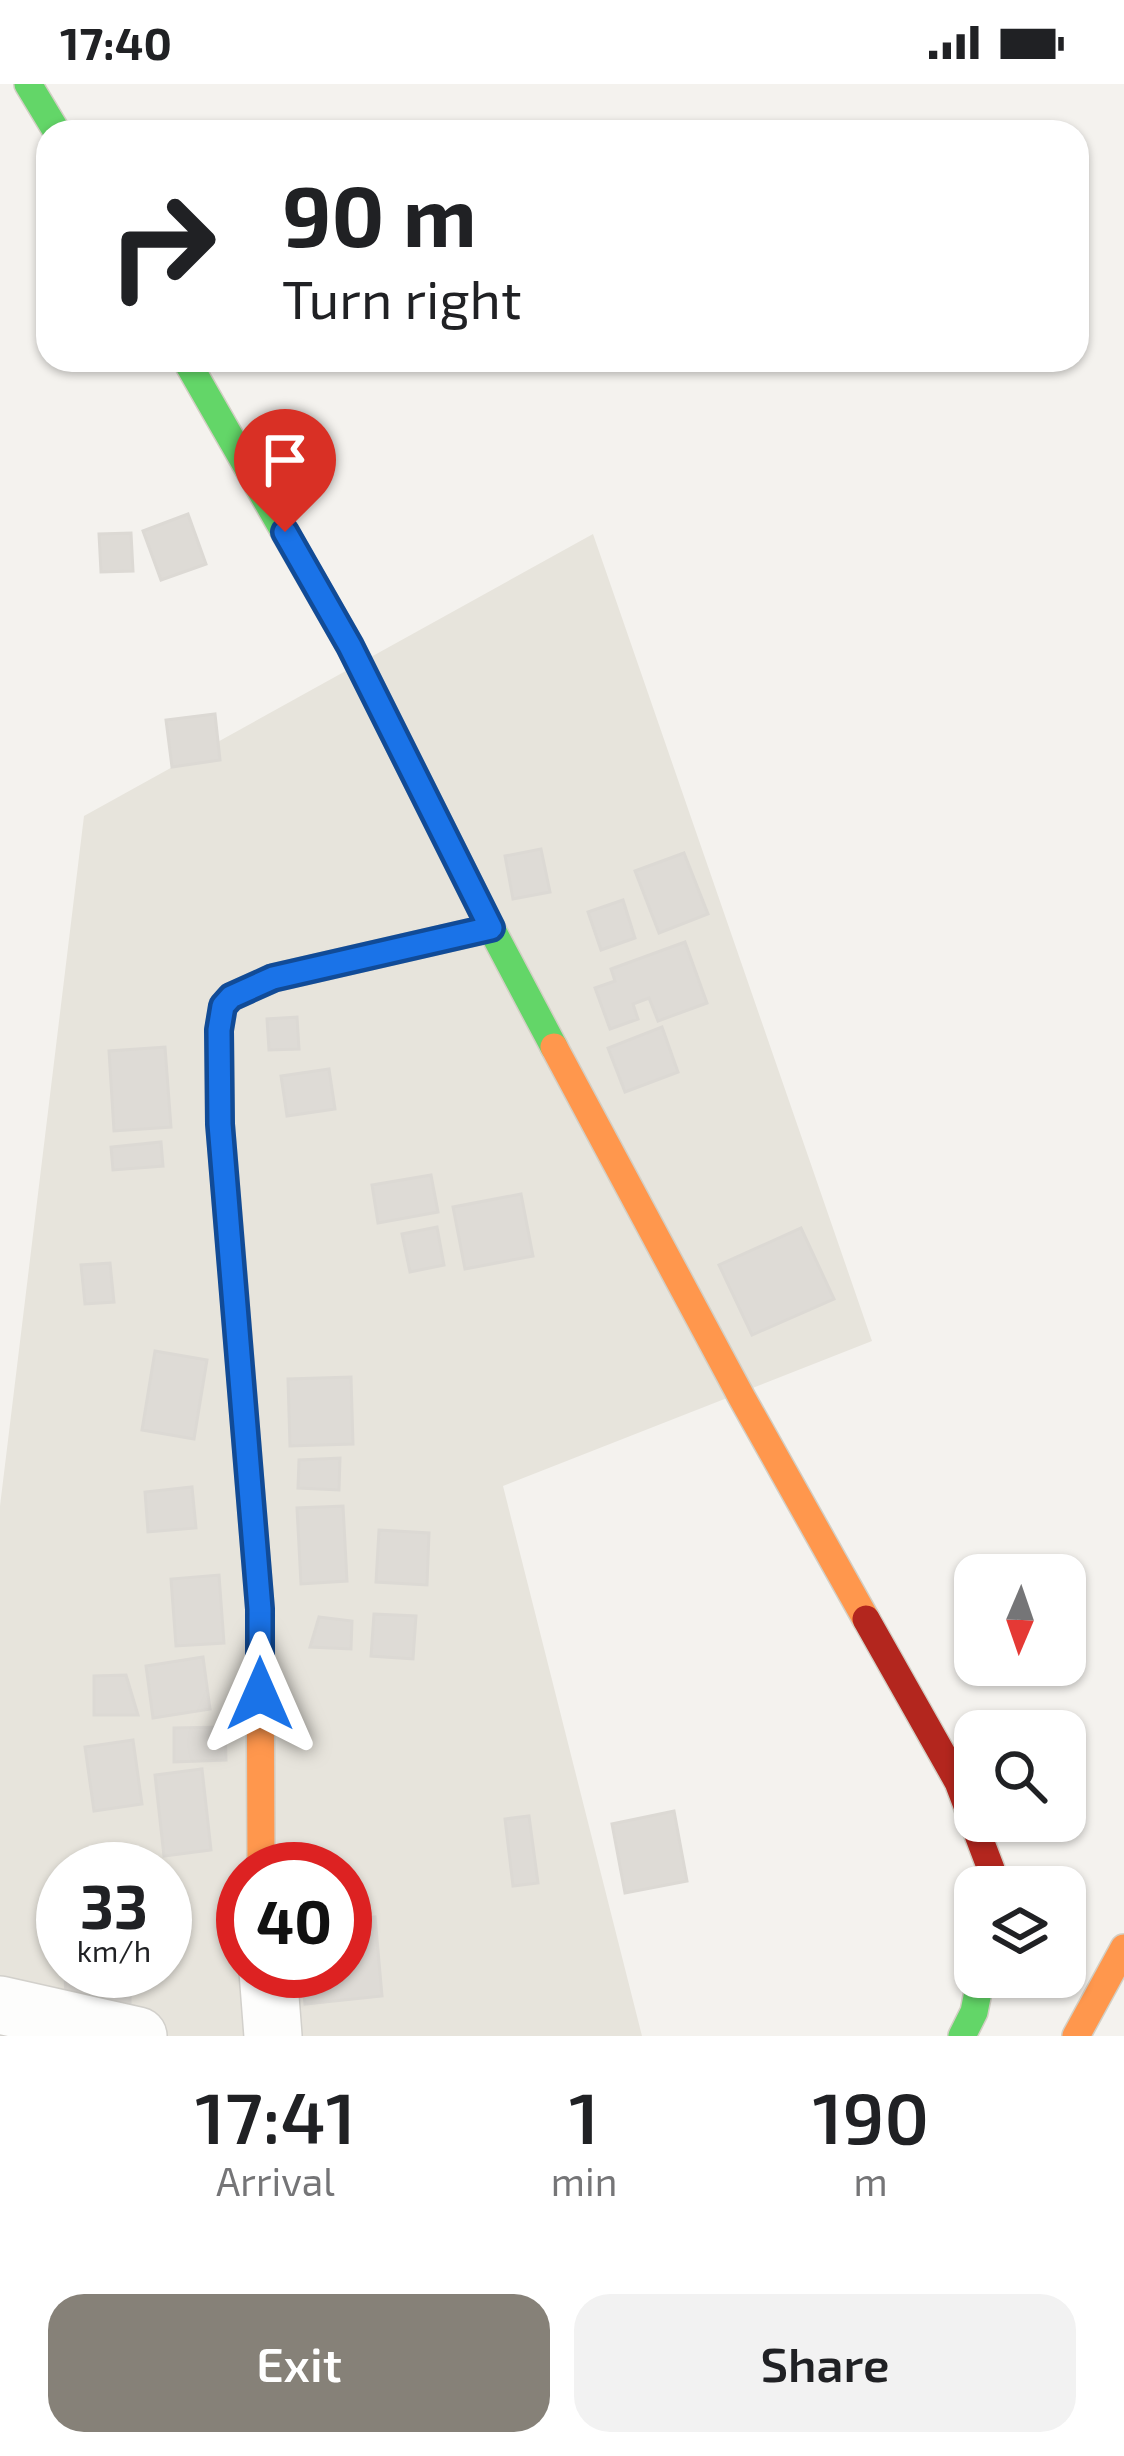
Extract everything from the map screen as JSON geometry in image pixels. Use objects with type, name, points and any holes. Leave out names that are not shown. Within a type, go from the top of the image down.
[{"type":"main road","points":[[28,84],[50,120]]},
{"type":"main road","points":[[193,372],[350,646],[491,928],[742,1398],[958,1782],[990,1866]]},
{"type":"main road","points":[[261,1842],[260,1609],[220,1124],[223,1006],[231,997],[273,978],[491,928]]},
{"type":"main road","points":[[1076,2036],[1124,1948]]},
{"type":"main road","points":[[962,2036],[977,1998]]},
{"type":"street","points":[[270,1998],[273,2036]]},
{"type":"street","points":[[0,2005],[138,2036]]},
{"type":"shaded area","points":[[593,534],[872,1341],[503,1486],[642,2036],[0,2036],[0,1506],[84,816]]},
{"type":"building","points":[[188,514],[206,564],[161,580],[143,531]]},
{"type":"building","points":[[131,533],[133,571],[101,572],[99,534]]},
{"type":"building","points":[[215,714],[220,760],[172,767],[166,720]]},
{"type":"building","points":[[541,849],[550,892],[513,899],[505,856]]},
{"type":"building","points":[[684,853],[708,914],[659,933],[635,871]]},
{"type":"building","points":[[623,900],[635,938],[601,950],[588,912]]},
{"type":"building","points":[[685,942],[707,1003],[658,1021],[649,998],[633,1004],[638,1019],[610,1029],[595,988],[615,981],[611,969]]},
{"type":"building","points":[[297,1017],[299,1049],[269,1050],[267,1019]]},
{"type":"building","points":[[662,1027],[678,1072],[625,1092],[608,1048]]},
{"type":"building","points":[[165,1047],[171,1127],[114,1131],[109,1051]]},
{"type":"building","points":[[329,1069],[335,1109],[287,1116],[281,1076]]},
{"type":"building","points":[[161,1142],[163,1166],[113,1170],[111,1147]]},
{"type":"building","points":[[431,1175],[438,1212],[378,1223],[372,1185]]},
{"type":"building","points":[[521,1194],[533,1256],[465,1269],[453,1207]]},
{"type":"building","points":[[437,1227],[444,1265],[410,1272],[402,1234]]},
{"type":"building","points":[[801,1228],[834,1299],[752,1335],[719,1265]]},
{"type":"building","points":[[110,1263],[114,1302],[85,1304],[81,1265]]},
{"type":"building","points":[[155,1351],[207,1360],[194,1439],[142,1430]]},
{"type":"building","points":[[351,1377],[353,1444],[290,1446],[288,1379]]},
{"type":"building","points":[[340,1458],[339,1490],[298,1488],[299,1460]]},
{"type":"building","points":[[192,1487],[196,1528],[148,1532],[145,1492]]},
{"type":"building","points":[[343,1506],[347,1581],[301,1584],[297,1508]]},
{"type":"building","points":[[379,1530],[429,1533],[427,1585],[376,1582]]},
{"type":"building","points":[[219,1575],[224,1643],[176,1646],[171,1579]]},
{"type":"building","points":[[374,1614],[416,1616],[413,1659],[371,1656]]},
{"type":"building","points":[[319,1617],[352,1621],[351,1649],[310,1647]]},
{"type":"building","points":[[203,1657],[210,1709],[153,1718],[146,1666]]},
{"type":"building","points":[[126,1675],[138,1715],[94,1715],[94,1676]]},
{"type":"building","points":[[225,1727],[226,1760],[174,1762],[174,1728]]},
{"type":"building","points":[[133,1740],[142,1804],[94,1811],[85,1747]]},
{"type":"building","points":[[202,1769],[211,1850],[192,1852],[192,1842],[162,1842],[155,1775]]},
{"type":"building","points":[[674,1811],[687,1881],[625,1893],[612,1824]]},
{"type":"building","points":[[529,1816],[538,1883],[513,1886],[505,1819]]},
{"type":"building","points":[[372,1917],[382,1996],[372,1997]]},
{"type":"building","points":[[66,1998],[130,1998],[130,2003],[66,2003]]},
{"type":"building","points":[[304,1998],[363,1998],[305,2004]]},
{"type":"traffic: fast","points":[[28,84],[50,120]]},
{"type":"traffic: fast","points":[[193,372],[350,646],[554,1047]]},
{"type":"traffic: fast","points":[[229,1230],[220,1124],[223,1006],[231,997],[273,978],[491,928]]},
{"type":"traffic: fast","points":[[962,2036],[977,1998]]},
{"type":"traffic: slow","points":[[554,1047],[866,1619]]},
{"type":"traffic: slow","points":[[229,1230],[260,1609],[261,1842]]},
{"type":"traffic: slow","points":[[1076,2036],[1124,1948]]},
{"type":"traffic: jam","points":[[866,1619],[958,1782],[990,1866]]},
{"type":"route","points":[[260,1694],[260,1609],[220,1124],[223,1006],[231,997],[273,978],[491,928],[350,646],[285,532]]}]
